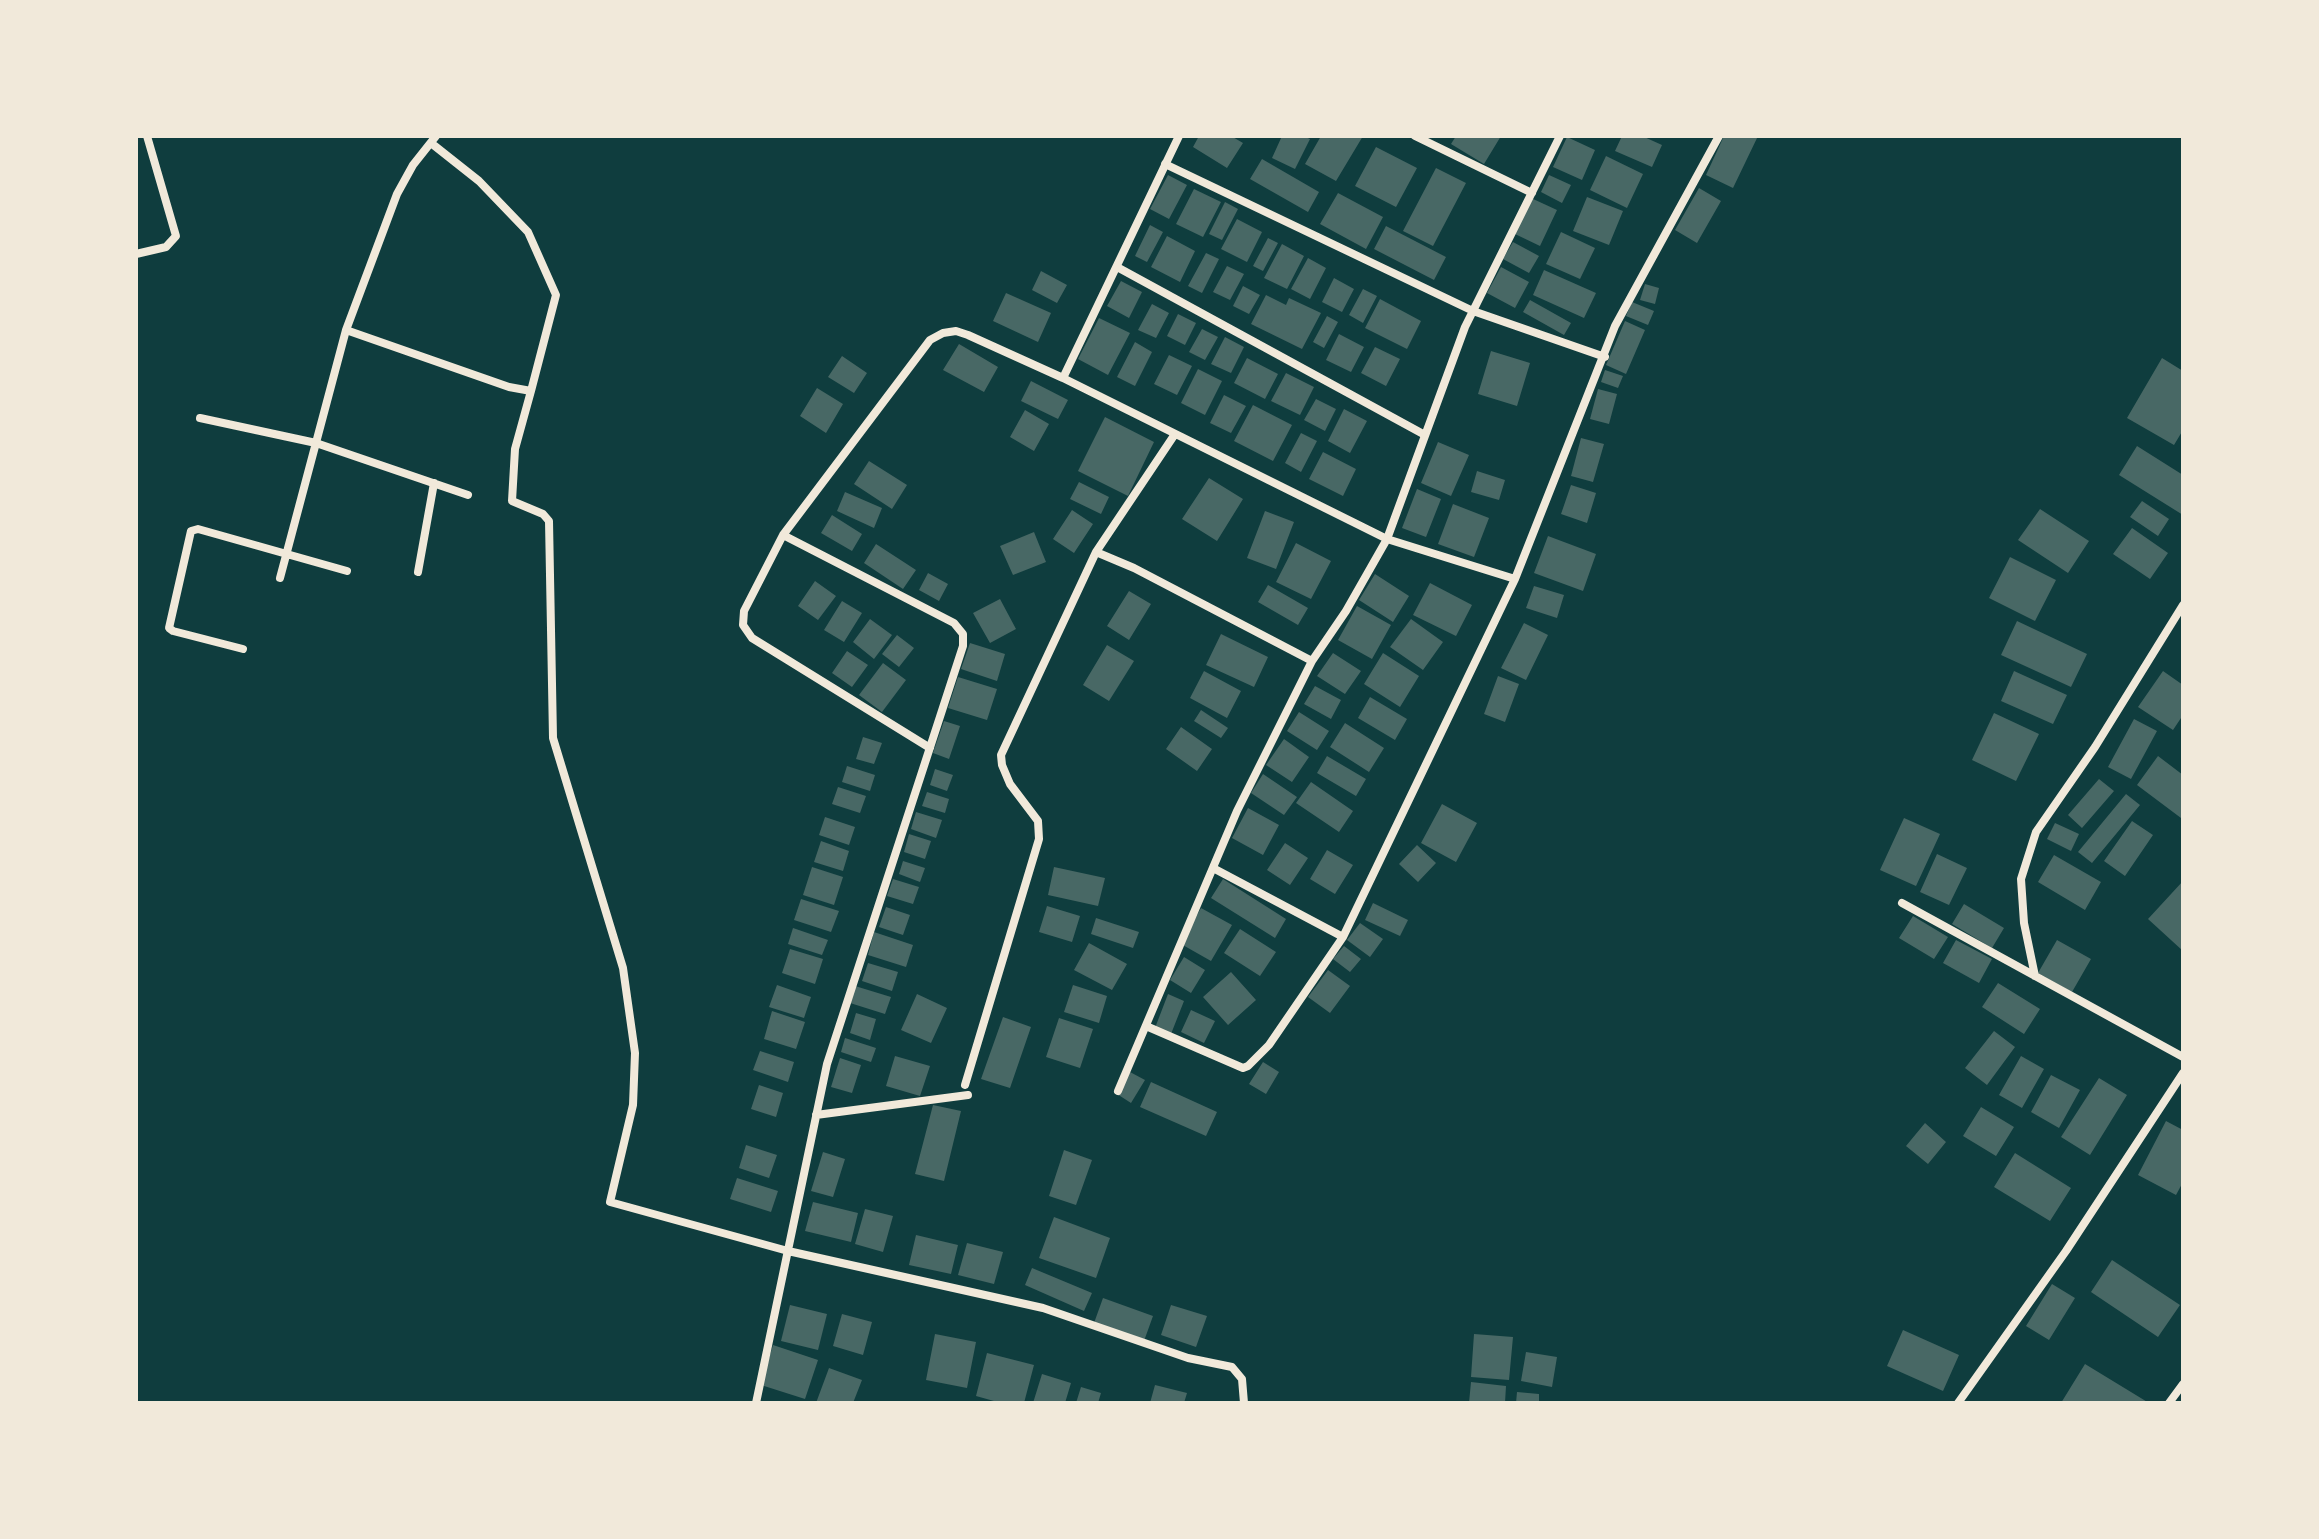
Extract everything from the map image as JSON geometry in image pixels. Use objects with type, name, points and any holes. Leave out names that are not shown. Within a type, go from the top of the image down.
[{"type":"street","points":[[136,254],[166,247],[176,236],[147,136]]},
{"type":"street","points":[[1063,378],[1179,136]]},
{"type":"street","points":[[1415,136],[1532,193]]},
{"type":"street","points":[[1118,1091],[1237,811],[1312,661],[1346,611],[1387,539],[1473,311],[1560,136]]},
{"type":"street","points":[[1146,1026],[1243,1068],[1248,1066],[1269,1045],[1343,937],[1515,579],[1615,326],[1719,136]]},
{"type":"street","points":[[280,578],[346,330],[397,194],[413,165],[434,139],[528,232],[556,295],[515,449],[512,501],[543,514],[549,521],[553,738],[623,968],[635,1053],[633,1105],[610,1202],[788,1251],[1043,1308],[1188,1358],[1232,1367],[1242,1379],[1244,1403]]},
{"type":"street","points":[[1165,164],[1473,311],[1605,357]]},
{"type":"street","points":[[1117,267],[1425,435]]},
{"type":"street","points":[[346,330],[509,387],[531,391]]},
{"type":"street","points":[[930,748],[752,638],[743,625],[744,611],[783,535],[930,340],[943,333],[956,331],[968,335],[1063,378],[1387,539],[1515,579]]},
{"type":"street","points":[[200,418],[316,443],[468,495]]},
{"type":"street","points":[[816,1115],[967,1090],[1039,839],[1038,821],[1010,784],[1001,755],[1096,552],[1175,434]]},
{"type":"street","points":[[418,572],[434,483]]},
{"type":"street","points":[[243,649],[169,628],[191,531],[198,529],[347,571]]},
{"type":"street","points":[[756,1403],[827,1064],[963,646],[960,628],[783,535]]},
{"type":"street","points":[[1096,552],[1134,568],[1312,661]]},
{"type":"street","points":[[2035,976],[2024,923],[2021,879],[2036,832],[2095,747],[2183,605]]},
{"type":"street","points":[[1213,868],[1343,937]]},
{"type":"street","points":[[1902,903],[2183,1057]]},
{"type":"street","points":[[1958,1403],[2066,1251],[2183,1073]]},
{"type":"street","points":[[2169,1403],[2183,1384]]},
{"type":"building","points":[[1199,136],[1231,136],[1243,143],[1227,168],[1193,147]]},
{"type":"building","points":[[1282,136],[1310,139],[1295,169],[1272,158]]},
{"type":"building","points":[[1321,136],[1363,136],[1336,181],[1305,164]]},
{"type":"building","points":[[1456,136],[1501,136],[1484,164],[1451,144]]},
{"type":"building","points":[[1622,136],[1642,136],[1662,145],[1652,167],[1615,151]]},
{"type":"building","points":[[1724,136],[1758,136],[1733,188],[1706,175]]},
{"type":"building","points":[[1567,137],[1595,150],[1582,180],[1553,167]]},
{"type":"building","points":[[1376,147],[1417,168],[1396,207],[1355,186]]},
{"type":"building","points":[[1606,156],[1643,174],[1627,208],[1590,190]]},
{"type":"building","points":[[1262,159],[1319,192],[1308,212],[1250,179]]},
{"type":"building","points":[[1436,168],[1466,183],[1433,246],[1403,231]]},
{"type":"building","points":[[1168,175],[1187,185],[1169,219],[1150,209]]},
{"type":"building","points":[[1549,175],[1571,185],[1562,203],[1541,192]]},
{"type":"building","points":[[1699,188],[1721,201],[1697,243],[1675,230]]},
{"type":"building","points":[[1194,189],[1221,202],[1203,237],[1176,224]]},
{"type":"building","points":[[1338,193],[1383,217],[1366,249],[1320,224]]},
{"type":"building","points":[[1587,197],[1623,211],[1609,245],[1573,231]]},
{"type":"building","points":[[1531,198],[1557,210],[1540,246],[1515,234]]},
{"type":"building","points":[[1225,202],[1238,209],[1222,240],[1209,234]]},
{"type":"building","points":[[1237,219],[1262,232],[1247,262],[1221,249]]},
{"type":"building","points":[[1150,225],[1163,232],[1147,262],[1135,256]]},
{"type":"building","points":[[1386,226],[1446,257],[1434,280],[1374,249]]},
{"type":"building","points":[[1561,232],[1595,248],[1580,279],[1546,264]]},
{"type":"building","points":[[1167,236],[1195,251],[1180,282],[1151,267]]},
{"type":"building","points":[[1268,238],[1278,243],[1263,271],[1253,266]]},
{"type":"building","points":[[1513,242],[1539,256],[1529,273],[1503,259]]},
{"type":"building","points":[[1282,244],[1304,256],[1287,289],[1264,278]]},
{"type":"building","points":[[1206,253],[1219,259],[1202,293],[1188,286]]},
{"type":"building","points":[[1308,258],[1326,268],[1310,299],[1291,289]]},
{"type":"building","points":[[1227,266],[1244,274],[1230,300],[1213,292]]},
{"type":"building","points":[[1501,267],[1529,282],[1515,308],[1487,293]]},
{"type":"building","points":[[1544,270],[1596,293],[1584,318],[1533,295]]},
{"type":"building","points":[[1041,271],[1067,285],[1057,303],[1032,290]]},
{"type":"building","points":[[1334,278],[1354,289],[1342,312],[1322,302]]},
{"type":"building","points":[[1121,281],[1142,292],[1129,318],[1107,306]]},
{"type":"building","points":[[1645,284],[1659,288],[1655,304],[1640,300]]},
{"type":"building","points":[[1243,286],[1260,295],[1249,314],[1233,306]]},
{"type":"building","points":[[1363,289],[1377,296],[1363,323],[1349,315]]},
{"type":"building","points":[[1006,293],[1051,313],[1038,342],[993,321]]},
{"type":"building","points":[[1266,295],[1286,305],[1289,298],[1321,313],[1302,349],[1251,324]]},
{"type":"building","points":[[1380,299],[1421,321],[1407,349],[1365,328]]},
{"type":"building","points":[[1530,300],[1571,323],[1564,335],[1523,312]]},
{"type":"building","points":[[1632,302],[1654,311],[1648,325],[1626,316]]},
{"type":"building","points":[[1152,304],[1169,313],[1156,338],[1138,330]]},
{"type":"building","points":[[1178,314],[1196,323],[1185,345],[1167,336]]},
{"type":"building","points":[[1327,316],[1338,322],[1324,348],[1313,342]]},
{"type":"building","points":[[1099,318],[1130,333],[1108,375],[1078,359]]},
{"type":"building","points":[[1625,321],[1645,330],[1626,374],[1606,365]]},
{"type":"building","points":[[1202,329],[1218,337],[1205,360],[1189,352]]},
{"type":"building","points":[[1339,334],[1364,347],[1351,372],[1326,360]]},
{"type":"building","points":[[1225,337],[1244,347],[1231,373],[1211,364]]},
{"type":"building","points":[[1135,342],[1152,352],[1135,386],[1117,377]]},
{"type":"building","points":[[959,344],[998,367],[984,392],[943,370]]},
{"type":"building","points":[[1375,347],[1400,359],[1386,386],[1361,373]]},
{"type":"building","points":[[1491,351],[1530,363],[1517,406],[1478,394]]},
{"type":"building","points":[[1169,355],[1192,366],[1177,395],[1154,384]]},
{"type":"building","points":[[842,356],[867,373],[854,393],[828,377]]},
{"type":"building","points":[[1247,358],[1278,374],[1265,399],[1234,383]]},
{"type":"building","points":[[2162,358],[2183,371],[2183,430],[2174,445],[2127,418]]},
{"type":"building","points":[[1198,369],[1222,381],[1205,415],[1181,403]]},
{"type":"building","points":[[1605,370],[1623,376],[1618,388],[1601,382]]},
{"type":"building","points":[[1286,373],[1314,387],[1300,415],[1271,401]]},
{"type":"building","points":[[1031,381],[1068,400],[1058,419],[1021,401]]},
{"type":"building","points":[[817,388],[843,404],[826,433],[800,416]]},
{"type":"building","points":[[1598,389],[1617,394],[1609,424],[1590,419]]},
{"type":"building","points":[[1224,395],[1246,406],[1231,433],[1210,423]]},
{"type":"building","points":[[1316,399],[1336,409],[1325,431],[1304,420]]},
{"type":"building","points":[[1253,405],[1292,425],[1273,461],[1234,441]]},
{"type":"building","points":[[1344,409],[1367,421],[1350,453],[1328,441]]},
{"type":"building","points":[[1025,410],[1049,424],[1034,451],[1010,437]]},
{"type":"building","points":[[1105,417],[1154,442],[1128,496],[1078,471]]},
{"type":"building","points":[[1301,433],[1317,441],[1301,472],[1285,463]]},
{"type":"building","points":[[1581,438],[1604,444],[1593,482],[1571,476]]},
{"type":"building","points":[[1438,442],[1469,455],[1451,496],[1421,483]]},
{"type":"building","points":[[2137,446],[2183,475],[2183,515],[2119,475]]},
{"type":"building","points":[[1323,452],[1356,469],[1343,496],[1309,479]]},
{"type":"building","points":[[869,461],[907,485],[892,509],[854,484]]},
{"type":"building","points":[[1477,471],[1505,480],[1499,500],[1471,492]]},
{"type":"building","points":[[1209,478],[1243,499],[1217,541],[1182,519]]},
{"type":"building","points":[[1079,482],[1109,497],[1101,514],[1070,499]]},
{"type":"building","points":[[1571,485],[1596,493],[1587,523],[1561,514]]},
{"type":"building","points":[[1417,489],[1441,499],[1426,537],[1402,528]]},
{"type":"building","points":[[845,492],[882,508],[874,528],[837,511]]},
{"type":"building","points":[[2142,501],[2169,519],[2158,536],[2130,517]]},
{"type":"building","points":[[1453,504],[1489,518],[1474,557],[1438,544]]},
{"type":"building","points":[[2040,509],[2089,541],[2068,573],[2018,540]]},
{"type":"building","points":[[1072,510],[1093,524],[1074,553],[1053,539]]},
{"type":"building","points":[[1265,511],[1294,522],[1276,569],[1247,558]]},
{"type":"building","points":[[832,515],[862,534],[852,551],[821,533]]},
{"type":"building","points":[[2132,528],[2168,553],[2150,579],[2113,554]]},
{"type":"building","points":[[1034,532],[1046,562],[1013,575],[1000,546]]},
{"type":"building","points":[[1548,536],[1596,554],[1583,591],[1534,573]]},
{"type":"building","points":[[1296,543],[1331,561],[1311,599],[1276,582]]},
{"type":"building","points":[[876,544],[916,570],[903,589],[864,563]]},
{"type":"building","points":[[2010,557],[2056,580],[2035,621],[1989,598]]},
{"type":"building","points":[[928,573],[948,584],[939,601],[919,590]]},
{"type":"building","points":[[1375,574],[1409,596],[1393,622],[1359,600]]},
{"type":"building","points":[[815,581],[836,596],[818,620],[798,606]]},
{"type":"building","points":[[1430,583],[1472,605],[1456,636],[1413,615]]},
{"type":"building","points":[[1268,585],[1308,608],[1298,625],[1258,602]]},
{"type":"building","points":[[1534,586],[1564,595],[1557,618],[1526,608]]},
{"type":"building","points":[[1129,591],[1151,604],[1129,640],[1107,626]]},
{"type":"building","points":[[1000,599],[1016,629],[990,643],[973,613]]},
{"type":"building","points":[[842,601],[862,613],[844,642],[824,630]]},
{"type":"building","points":[[1357,606],[1391,625],[1372,659],[1338,640]]},
{"type":"building","points":[[870,619],[892,635],[874,659],[853,642]]},
{"type":"building","points":[[1411,619],[1443,642],[1423,670],[1390,647]]},
{"type":"building","points":[[2017,621],[2087,654],[2071,687],[2001,655]]},
{"type":"building","points":[[1524,623],[1548,635],[1526,680],[1501,668]]},
{"type":"building","points":[[1221,634],[1268,657],[1254,687],[1206,665]]},
{"type":"building","points":[[897,635],[914,648],[899,667],[882,654]]},
{"type":"building","points":[[970,643],[1005,654],[997,681],[961,669]]},
{"type":"building","points":[[1107,645],[1134,661],[1109,701],[1083,685]]},
{"type":"building","points":[[847,651],[868,665],[852,687],[832,673]]},
{"type":"building","points":[[1333,653],[1361,671],[1345,694],[1317,676]]},
{"type":"building","points":[[1383,653],[1419,676],[1400,707],[1364,684]]},
{"type":"building","points":[[883,663],[906,680],[882,712],[859,695]]},
{"type":"building","points":[[1204,671],[1241,691],[1227,718],[1190,698]]},
{"type":"building","points":[[2014,671],[2067,695],[2053,724],[2001,701]]},
{"type":"building","points":[[2163,671],[2183,685],[2183,715],[2173,730],[2138,707]]},
{"type":"building","points":[[1498,676],[1519,684],[1505,722],[1484,714]]},
{"type":"building","points":[[958,677],[997,689],[987,720],[948,708]]},
{"type":"building","points":[[1315,686],[1341,700],[1331,719],[1304,704]]},
{"type":"building","points":[[1370,697],[1407,719],[1395,740],[1358,718]]},
{"type":"building","points":[[1201,710],[1228,728],[1221,738],[1194,721]]},
{"type":"building","points":[[1299,712],[1329,731],[1317,750],[1287,731]]},
{"type":"building","points":[[1994,713],[2039,734],[2016,781],[1972,760]]},
{"type":"building","points":[[2134,719],[2157,731],[2131,779],[2108,767]]},
{"type":"building","points":[[944,721],[960,726],[949,759],[933,753]]},
{"type":"building","points":[[1345,723],[1384,748],[1369,772],[1330,747]]},
{"type":"building","points":[[1181,727],[1212,749],[1197,771],[1166,749]]},
{"type":"building","points":[[863,737],[882,743],[874,764],[856,759]]},
{"type":"building","points":[[1284,739],[1309,757],[1292,782],[1266,765]]},
{"type":"building","points":[[1327,756],[1366,779],[1356,796],[1317,773]]},
{"type":"building","points":[[2158,756],[2183,775],[2181,818],[2137,785]]},
{"type":"building","points":[[847,766],[875,775],[870,791],[842,782]]},
{"type":"building","points":[[935,769],[953,775],[947,791],[930,785]]},
{"type":"building","points":[[1263,774],[1297,797],[1284,815],[1251,793]]},
{"type":"building","points":[[2099,779],[2114,791],[2082,828],[2068,815]]},
{"type":"building","points":[[1311,782],[1353,811],[1339,832],[1296,803]]},
{"type":"building","points":[[838,787],[866,796],[860,813],[832,804]]},
{"type":"building","points":[[927,792],[949,799],[945,813],[922,806]]},
{"type":"building","points":[[2126,794],[2140,805],[2092,863],[2078,852]]},
{"type":"building","points":[[1442,804],[1477,823],[1456,862],[1421,843]]},
{"type":"building","points":[[1248,808],[1279,825],[1263,855],[1232,838]]},
{"type":"building","points":[[916,812],[942,820],[936,838],[911,829]]},
{"type":"building","points":[[825,817],[855,827],[849,845],[819,835]]},
{"type":"building","points":[[1904,818],[1940,834],[1916,886],[1880,870]]},
{"type":"building","points":[[2132,821],[2153,835],[2125,876],[2104,861]]},
{"type":"building","points":[[2055,823],[2079,834],[2071,851],[2047,839]]},
{"type":"building","points":[[909,834],[931,841],[925,859],[904,852]]},
{"type":"building","points":[[821,841],[849,851],[843,871],[814,862]]},
{"type":"building","points":[[1285,843],[1308,858],[1290,885],[1267,870]]},
{"type":"building","points":[[1417,845],[1436,863],[1418,882],[1399,864]]},
{"type":"building","points":[[1327,850],[1353,865],[1335,894],[1310,879]]},
{"type":"building","points":[[1937,854],[1967,868],[1949,905],[1920,892]]},
{"type":"building","points":[[2054,855],[2101,882],[2085,910],[2038,882]]},
{"type":"building","points":[[903,861],[925,868],[920,882],[899,874]]},
{"type":"building","points":[[812,867],[843,877],[834,905],[803,895]]},
{"type":"building","points":[[1054,867],[1105,878],[1098,906],[1048,895]]},
{"type":"building","points":[[893,879],[919,887],[913,904],[887,896]]},
{"type":"building","points":[[1223,879],[1286,919],[1275,938],[1211,898]]},
{"type":"building","points":[[2183,881],[2183,951],[2148,919]]},
{"type":"building","points":[[801,899],[839,911],[831,932],[794,920]]},
{"type":"building","points":[[1373,903],[1408,920],[1400,936],[1365,920]]},
{"type":"building","points":[[1964,904],[2004,928],[1992,948],[1952,924]]},
{"type":"building","points":[[1047,906],[1080,916],[1072,942],[1039,932]]},
{"type":"building","points":[[886,907],[910,915],[903,935],[879,927]]},
{"type":"building","points":[[1201,908],[1232,925],[1211,961],[1181,944]]},
{"type":"building","points":[[1913,916],[1948,937],[1934,959],[1899,938]]},
{"type":"building","points":[[1096,918],[1139,932],[1133,948],[1091,934]]},
{"type":"building","points":[[1360,923],[1383,939],[1370,957],[1347,940]]},
{"type":"building","points":[[793,928],[828,940],[822,955],[788,944]]},
{"type":"building","points":[[1240,929],[1276,952],[1260,976],[1224,953]]},
{"type":"building","points":[[874,932],[913,945],[906,967],[868,955]]},
{"type":"building","points":[[1956,940],[1992,959],[1979,983],[1943,963]]},
{"type":"building","points":[[2057,940],[2091,959],[2072,992],[2038,973]]},
{"type":"building","points":[[1089,943],[1127,964],[1112,990],[1074,970]]},
{"type":"building","points":[[1344,946],[1361,959],[1350,972],[1333,959]]},
{"type":"building","points":[[790,949],[823,959],[815,984],[782,973]]},
{"type":"building","points":[[1184,957],[1205,970],[1191,993],[1170,980]]},
{"type":"building","points":[[868,963],[898,972],[892,991],[862,981]]},
{"type":"building","points":[[1328,970],[1350,986],[1330,1013],[1308,997]]},
{"type":"building","points":[[1231,972],[1256,1000],[1228,1025],[1203,997]]},
{"type":"building","points":[[1998,983],[2040,1009],[2024,1034],[1982,1007]]},
{"type":"building","points":[[777,985],[811,997],[804,1018],[769,1007]]},
{"type":"building","points":[[1073,985],[1107,996],[1099,1023],[1064,1012]]},
{"type":"building","points":[[855,986],[891,997],[885,1014],[850,1003]]},
{"type":"building","points":[[917,994],[947,1008],[931,1043],[901,1030]]},
{"type":"building","points":[[1168,994],[1184,1001],[1171,1034],[1155,1028]]},
{"type":"building","points":[[1191,1010],[1215,1021],[1204,1043],[1181,1032]]},
{"type":"building","points":[[772,1011],[805,1022],[796,1049],[764,1039]]},
{"type":"building","points":[[856,1013],[876,1019],[870,1040],[850,1033]]},
{"type":"building","points":[[1003,1017],[1031,1027],[1010,1088],[981,1079]]},
{"type":"building","points":[[1059,1018],[1093,1029],[1080,1068],[1046,1057]]},
{"type":"building","points":[[1994,1031],[2015,1047],[1987,1085],[1965,1068]]},
{"type":"building","points":[[845,1038],[876,1048],[871,1062],[841,1052]]},
{"type":"building","points":[[760,1051],[794,1062],[788,1082],[753,1070]]},
{"type":"building","points":[[895,1056],[930,1066],[920,1096],[886,1086]]},
{"type":"building","points":[[2021,1056],[2044,1069],[2022,1108],[1999,1095]]},
{"type":"building","points":[[840,1058],[861,1065],[852,1093],[831,1087]]},
{"type":"building","points":[[1263,1062],[1279,1072],[1266,1094],[1249,1084]]},
{"type":"building","points":[[1130,1072],[1145,1080],[1131,1103],[1117,1094]]},
{"type":"building","points":[[2051,1075],[2080,1090],[2059,1128],[2031,1112]]},
{"type":"building","points":[[2099,1078],[2127,1095],[2090,1155],[2061,1137]]},
{"type":"building","points":[[1151,1082],[1217,1112],[1206,1136],[1140,1107]]},
{"type":"building","points":[[759,1085],[783,1093],[776,1117],[751,1109]]},
{"type":"building","points":[[933,1105],[961,1111],[944,1181],[915,1174]]},
{"type":"building","points":[[1981,1107],[2014,1127],[1996,1156],[1963,1136]]},
{"type":"building","points":[[2166,1121],[2183,1130],[2183,1182],[2176,1195],[2138,1175]]},
{"type":"building","points":[[1925,1123],[1946,1142],[1928,1164],[1906,1146]]},
{"type":"building","points":[[746,1145],[777,1155],[769,1178],[739,1168]]},
{"type":"building","points":[[1064,1150],[1092,1160],[1076,1205],[1049,1196]]},
{"type":"building","points":[[823,1152],[845,1159],[833,1197],[811,1191]]},
{"type":"building","points":[[2015,1153],[2071,1188],[2050,1221],[1994,1187]]},
{"type":"building","points":[[737,1178],[778,1191],[771,1212],[730,1199]]},
{"type":"building","points":[[813,1202],[858,1213],[851,1242],[805,1231]]},
{"type":"building","points":[[865,1209],[893,1216],[883,1252],[855,1244]]},
{"type":"building","points":[[1054,1217],[1110,1238],[1096,1278],[1039,1258]]},
{"type":"building","points":[[916,1235],[958,1245],[951,1274],[909,1265]]},
{"type":"building","points":[[967,1243],[1003,1252],[994,1284],[958,1275]]},
{"type":"building","points":[[2112,1260],[2180,1305],[2158,1337],[2091,1292]]},
{"type":"building","points":[[1032,1268],[1092,1293],[1084,1311],[1025,1285]]},
{"type":"building","points":[[2052,1284],[2075,1298],[2049,1340],[2026,1326]]},
{"type":"building","points":[[1103,1298],[1153,1316],[1144,1341],[1094,1323]]},
{"type":"building","points":[[790,1305],[827,1314],[818,1350],[781,1341]]},
{"type":"building","points":[[1171,1305],[1207,1316],[1196,1347],[1161,1335]]},
{"type":"building","points":[[842,1314],[872,1322],[863,1355],[833,1346]]},
{"type":"building","points":[[1903,1330],[1959,1355],[1943,1391],[1887,1366]]},
{"type":"building","points":[[935,1334],[976,1342],[967,1388],[926,1380]]},
{"type":"building","points":[[1474,1334],[1513,1337],[1509,1380],[1471,1377]]},
{"type":"building","points":[[773,1345],[818,1360],[805,1399],[761,1385]]},
{"type":"building","points":[[1526,1352],[1557,1357],[1552,1387],[1521,1381]]},
{"type":"building","points":[[987,1353],[1034,1365],[1024,1403],[1001,1403],[976,1396]]},
{"type":"building","points":[[2085,1364],[2149,1403],[2061,1403]]},
{"type":"building","points":[[829,1368],[862,1380],[853,1403],[816,1403]]},
{"type":"building","points":[[1042,1374],[1071,1383],[1065,1403],[1033,1403]]},
{"type":"building","points":[[1471,1382],[1506,1386],[1505,1403],[1469,1403]]},
{"type":"building","points":[[1155,1385],[1187,1393],[1184,1403],[1150,1403]]},
{"type":"building","points":[[1081,1387],[1101,1393],[1098,1403],[1076,1403]]},
{"type":"building","points":[[1517,1392],[1539,1394],[1539,1403],[1516,1403]]}]
